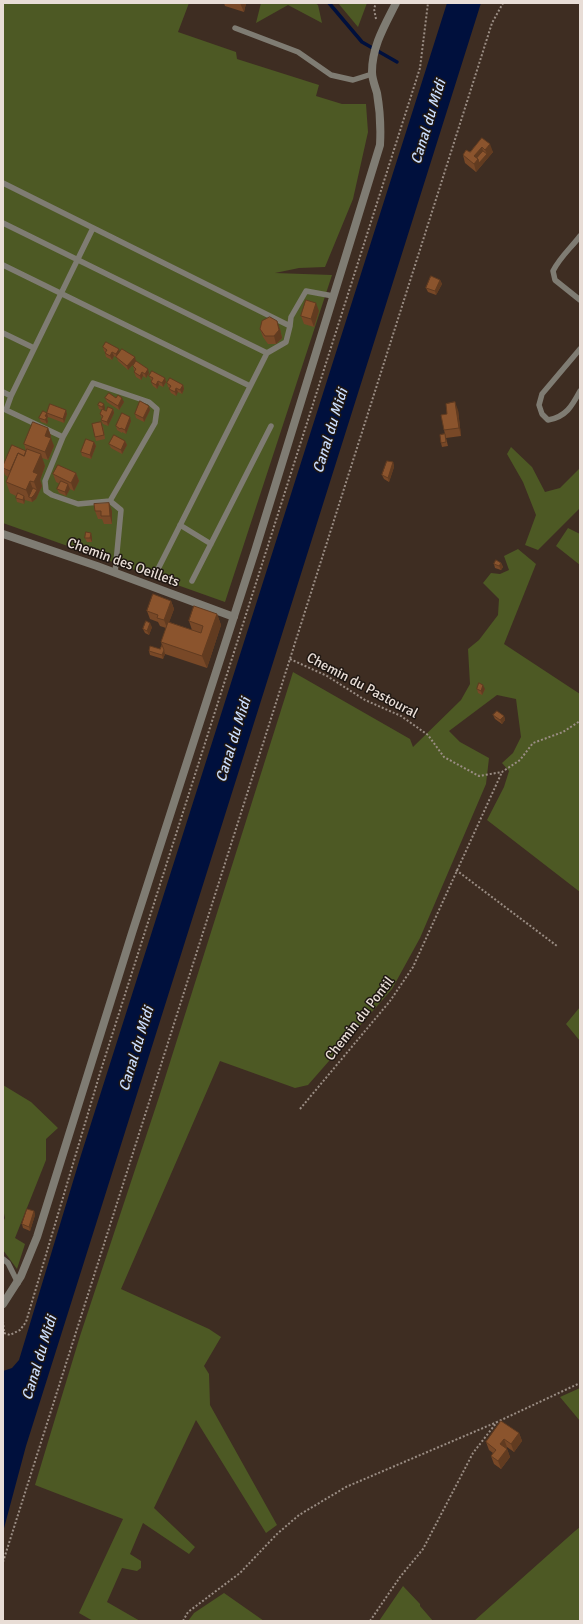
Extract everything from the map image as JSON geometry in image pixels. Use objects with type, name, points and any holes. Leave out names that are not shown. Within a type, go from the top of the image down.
[{"type":"street","points":[[3,1304],[18,1283],[31,1256],[37,1238],[135,925],[234,617],[380,145],[381,121],[372,74],[373,59],[376,44],[396,3]]},
{"type":"street","name":"Chemin des Oeillets","points":[[3,534],[234,617]]},
{"type":"lane","points":[[235,28],[298,52],[331,75],[353,80],[372,74]]},
{"type":"lane","points":[[3,183],[290,326]]},
{"type":"lane","points":[[3,223],[267,354]]},
{"type":"lane","points":[[64,437],[6,410],[11,396],[93,228]]},
{"type":"lane","points":[[580,236],[569,250],[559,259],[553,271],[555,280],[580,300]]},
{"type":"lane","points":[[3,265],[250,386]]},
{"type":"lane","points":[[158,569],[267,354],[286,342],[291,318],[306,291],[334,296]]},
{"type":"lane","points":[[3,334],[34,348]]},
{"type":"lane","points":[[580,349],[542,394],[539,405],[542,414],[548,420],[557,418],[571,407],[580,391]]},
{"type":"lane","points":[[110,501],[155,423],[157,409],[149,402],[93,383],[64,437],[45,481],[46,491],[52,495],[78,504],[110,501],[121,510],[115,573]]},
{"type":"lane","points":[[3,392],[11,396]]},
{"type":"lane","points":[[192,581],[271,426]]},
{"type":"lane","points":[[180,525],[211,544]]},
{"type":"lane","points":[[3,1259],[8,1263],[18,1283]]},
{"type":"path","points":[[3,1321],[4,1333],[10,1335],[20,1330],[26,1322],[100,1073],[420,68],[428,3]]},
{"type":"path","points":[[3,1562],[492,23],[503,3]]},
{"type":"path","name":"Chemin du Pastoural","points":[[290,659],[327,676],[365,700],[401,716],[428,735],[444,757],[479,776],[502,772],[520,760],[533,743],[563,732],[580,721]]},
{"type":"path","name":"Chemin du Pontil","points":[[300,1110],[390,1002],[413,966],[502,772]]},
{"type":"path","points":[[456,870],[557,946]]},
{"type":"path","points":[[182,1621],[188,1612],[240,1572],[277,1534],[299,1515],[346,1487],[497,1422],[580,1383]]},
{"type":"path","points":[[370,1621],[400,1578],[424,1549],[473,1453],[497,1422]]},
{"type":"green space","points":[[3,3],[189,3],[178,32],[236,52],[237,59],[319,85],[316,96],[342,104],[366,104],[368,132],[353,199],[325,267],[299,268],[275,273],[332,275],[225,602],[3,523]]},
{"type":"green space","points":[[261,3],[315,3],[318,5],[322,23],[288,5],[256,23]]},
{"type":"green space","points":[[338,3],[367,3],[358,27]]},
{"type":"green space","points":[[511,447],[532,467],[545,492],[560,488],[580,468],[580,508],[538,550],[525,545],[536,515],[523,482],[507,454]]},
{"type":"green space","points":[[568,528],[580,534],[580,565],[556,546]]},
{"type":"green space","points":[[518,549],[536,564],[504,644],[580,694],[580,892],[487,820],[504,787],[509,771],[502,763],[513,753],[521,737],[516,699],[497,695],[449,731],[460,742],[489,758],[486,784],[420,938],[392,989],[308,1085],[295,1088],[220,1061],[121,1289],[209,1329],[221,1337],[204,1366],[209,1374],[210,1405],[277,1525],[266,1533],[196,1420],[154,1508],[195,1547],[189,1554],[143,1523],[130,1554],[141,1561],[141,1568],[137,1571],[122,1568],[107,1602],[140,1621],[93,1621],[79,1613],[123,1519],[35,1485],[80,1336],[159,1097],[293,672],[410,739],[413,747],[461,700],[470,684],[468,649],[479,640],[498,615],[499,599],[483,583],[491,573],[500,574],[509,570],[504,556]]},
{"type":"green space","points":[[580,1007],[580,1041],[566,1024]]},
{"type":"green space","points":[[3,1085],[31,1102],[58,1128],[46,1139],[46,1160],[15,1238],[25,1244],[17,1269],[3,1250],[3,1222],[5,1218],[3,1209]]},
{"type":"green space","points":[[580,1388],[580,1421],[560,1397]]},
{"type":"green space","points":[[580,1527],[580,1621],[474,1621],[575,1531]]},
{"type":"green space","points":[[403,1586],[420,1604],[420,1606],[433,1621],[379,1621]]},
{"type":"green space","points":[[224,1593],[264,1621],[188,1621],[194,1613]]},
{"type":"water","name":"Canal du Midi","points":[[447,3],[481,3],[26,1446],[3,1532],[3,1371],[12,1368],[19,1360],[81,1155]]},
{"type":"building","points":[[482,138],[490,144],[485,150],[482,147],[474,156],[478,159],[474,164],[463,155],[466,150],[470,152]]},
{"type":"building","points":[[483,151],[487,154],[479,163],[477,158]]},
{"type":"building","points":[[431,276],[440,280],[435,291],[426,288]]},
{"type":"building","points":[[306,300],[316,303],[311,319],[301,316]]},
{"type":"building","points":[[270,317],[277,321],[279,330],[274,336],[265,336],[260,329],[262,321]]},
{"type":"building","points":[[106,342],[119,349],[116,354],[112,352],[110,356],[105,353],[107,350],[103,347]]},
{"type":"building","points":[[122,349],[135,357],[127,366],[116,357]]},
{"type":"building","points":[[136,361],[148,369],[145,374],[142,372],[140,376],[134,372],[136,369],[133,366]]},
{"type":"building","points":[[152,371],[165,378],[162,383],[158,381],[156,385],[151,382],[153,378],[149,376]]},
{"type":"building","points":[[170,378],[183,385],[180,390],[176,388],[175,392],[169,389],[171,386],[167,383]]},
{"type":"building","points":[[109,393],[116,398],[118,395],[122,398],[118,406],[105,398]]},
{"type":"building","points":[[140,401],[149,406],[143,418],[135,414]]},
{"type":"building","points":[[100,402],[104,404],[102,407],[98,405]]},
{"type":"building","points":[[455,402],[459,428],[444,430],[441,415],[447,414],[446,404]]},
{"type":"building","points":[[50,404],[66,410],[63,419],[47,413]]},
{"type":"building","points":[[108,407],[113,409],[107,422],[101,420],[103,416],[100,414],[102,409],[106,411]]},
{"type":"building","points":[[43,411],[47,413],[45,420],[39,418]]},
{"type":"building","points":[[122,413],[130,417],[125,430],[116,426]]},
{"type":"building","points":[[33,422],[48,428],[45,436],[51,438],[45,452],[24,444]]},
{"type":"building","points":[[101,422],[104,435],[95,437],[92,424]]},
{"type":"building","points":[[445,434],[446,442],[441,443],[440,435]]},
{"type":"building","points":[[114,435],[125,441],[121,450],[109,444]]},
{"type":"building","points":[[86,439],[94,442],[90,455],[81,452]]},
{"type":"building","points":[[12,445],[26,451],[24,456],[18,453],[10,471],[3,468],[3,466]]},
{"type":"building","points":[[27,449],[41,454],[33,472],[38,474],[34,482],[30,481],[26,490],[6,482],[18,453],[24,456]]},
{"type":"building","points":[[387,461],[393,462],[388,478],[382,475]]},
{"type":"building","points":[[58,465],[76,473],[71,483],[53,474]]},
{"type":"building","points":[[61,481],[68,484],[65,492],[57,489]]},
{"type":"building","points":[[33,488],[37,490],[31,498],[29,497]]},
{"type":"building","points":[[18,493],[24,496],[23,500],[16,498]]},
{"type":"building","points":[[109,503],[110,516],[101,516],[101,511],[95,511],[94,504]]},
{"type":"building","points":[[86,532],[91,533],[90,538],[85,538]]},
{"type":"building","points":[[496,560],[501,563],[499,566],[494,564]]},
{"type":"building","points":[[153,594],[171,601],[164,620],[157,618],[158,615],[147,611]]},
{"type":"building","points":[[194,606],[217,614],[202,656],[161,642],[168,622],[201,633],[203,626],[189,621]]},
{"type":"building","points":[[146,621],[150,623],[147,631],[143,629]]},
{"type":"building","points":[[162,645],[164,650],[162,655],[149,651],[150,646],[160,649]]},
{"type":"building","points":[[479,683],[483,685],[481,691],[477,689]]},
{"type":"building","points":[[497,711],[504,716],[500,720],[493,715]]},
{"type":"building","points":[[27,1209],[34,1211],[29,1227],[22,1224]]},
{"type":"building","points":[[501,1421],[519,1433],[511,1444],[504,1439],[500,1444],[507,1449],[498,1461],[491,1456],[496,1450],[486,1442]]},
{"type":"waterway","points":[[329,3],[362,42],[397,62]]}]
